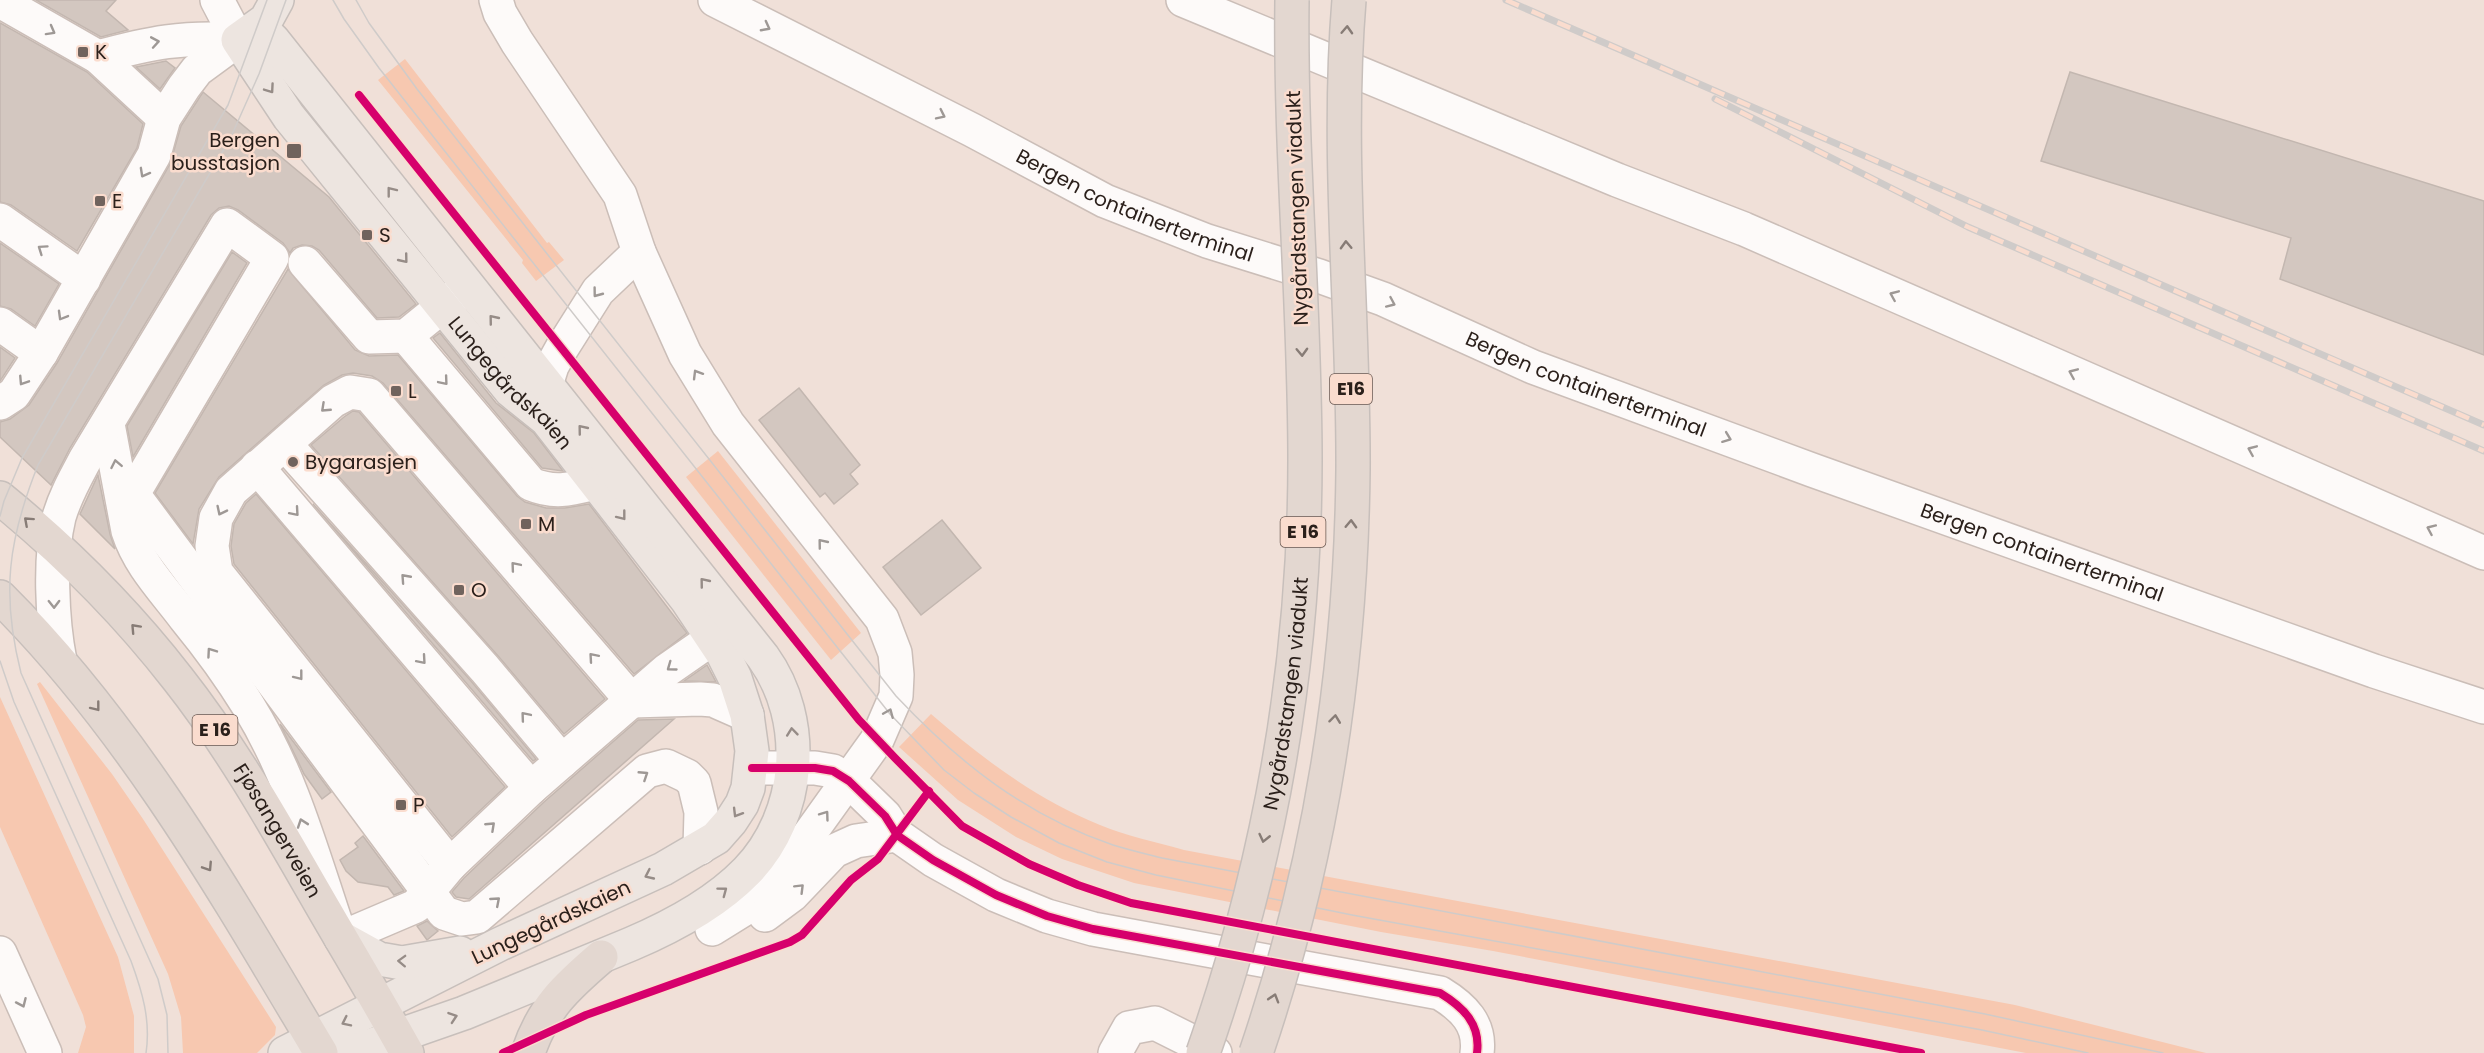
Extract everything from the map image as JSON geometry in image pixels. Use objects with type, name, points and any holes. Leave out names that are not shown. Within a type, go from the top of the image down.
[{"type":"highway","name":"Nygårdstangen viadukt","points":[[1203,1053],[1227,985],[1266,832],[1292,678],[1298,617],[1305,460],[1293,106],[1292,0]]},
{"type":"highway","name":"E16","points":[[1256,1053],[1274,1000],[1294,928],[1328,777],[1346,625],[1352,503],[1344,158],[1349,0]]},
{"type":"highway","name":"Fjøsangerveien","points":[[0,498],[55,546],[145,639],[213,727],[253,788],[402,1044]]},
{"type":"highway","points":[[0,597],[60,661],[129,750],[172,813],[220,886],[306,1048]]},
{"type":"highway","points":[[528,1053],[543,1016],[563,990],[601,957]]},
{"type":"main road","points":[[248,34],[272,12],[277,0]]},
{"type":"main road","name":"Lungegårdskaien","points":[[248,34],[289,117],[455,296],[546,386],[726,633],[735,678],[751,733],[752,768],[748,788],[731,821],[717,838],[663,868],[500,944],[380,1006],[306,1048]]},
{"type":"main road","name":"Lungegårdskaien","points":[[349,1053],[402,1044],[464,1013],[656,933],[711,900],[746,872],[775,831],[784,810],[792,768],[792,730],[783,692],[772,670],[687,600],[547,420],[511,391],[455,296]]},
{"type":"main road","points":[[341,939],[380,958],[402,963],[440,958],[500,944]]},
{"type":"street","points":[[217,0],[248,34]]},
{"type":"street","points":[[232,0],[248,34]]},
{"type":"street","points":[[496,0],[500,13],[517,42],[620,195],[639,252],[686,354],[728,424],[882,619],[896,653],[896,696],[877,740],[783,872],[765,892],[741,911],[712,929]]},
{"type":"street","name":"Bergen containerterminal","points":[[715,0],[972,130],[1105,201],[1208,241],[1383,299],[1533,367],[1812,470],[2484,707]]},
{"type":"street","points":[[1183,0],[1617,180],[1744,229],[2484,553]]},
{"type":"street","points":[[0,1],[99,57],[164,118]]},
{"type":"street","points":[[99,57],[157,42],[248,34]]},
{"type":"street","points":[[0,404],[14,394],[84,279],[154,155],[164,118],[197,70],[248,34]]},
{"type":"street","points":[[0,220],[84,279]]},
{"type":"street","points":[[60,661],[54,605],[55,546],[59,519],[66,496],[86,458],[227,225],[272,258],[133,494],[444,913],[462,919],[477,917],[647,771],[666,766],[694,783],[701,812],[700,848]]},
{"type":"street","points":[[547,420],[546,386],[552,366],[598,291],[639,252]]},
{"type":"street","points":[[305,263],[369,337],[406,336],[455,296]]},
{"type":"street","points":[[0,324],[40,353]]},
{"type":"street","points":[[406,336],[531,484],[546,490],[566,490],[595,483]]},
{"type":"street","points":[[450,864],[216,572],[213,546],[216,518],[231,491],[257,467],[333,401],[350,392],[369,396],[632,701]]},
{"type":"street","points":[[108,424],[128,531],[133,546],[143,564],[216,658],[268,739],[283,768],[341,939],[416,906],[450,864],[531,788],[667,670],[726,633]]},
{"type":"street","points":[[285,444],[485,669],[562,761]]},
{"type":"street","points":[[257,467],[531,788]]},
{"type":"street","points":[[632,701],[713,700],[747,716]]},
{"type":"street","points":[[752,768],[815,768],[833,771],[849,781],[885,816],[897,835],[961,877],[996,895],[1047,916],[1093,929],[1440,993],[1461,1006],[1475,1026],[1477,1053]]},
{"type":"street","name":"Lungegårdskaien","points":[[656,933],[712,929],[747,923],[776,909],[800,888],[834,851],[845,845],[897,835]]},
{"type":"street","points":[[0,953],[45,1053]]},
{"type":"street","points":[[1115,1053],[1129,1028],[1155,1023],[1215,1053]]},
{"type":"shaded area","points":[[405,59],[547,243],[549,242],[564,260],[536,281],[522,263],[523,260],[378,80]]},
{"type":"shaded area","points":[[718,451],[861,633],[831,660],[686,477]]},
{"type":"shaded area","points":[[40,682],[112,774],[143,819],[276,1027],[275,1035],[257,1053],[183,1053],[181,1017],[168,974],[37,684]]},
{"type":"shaded area","points":[[0,697],[118,957],[134,1016],[134,1053],[78,1053],[86,1027],[83,1015],[0,827]]},
{"type":"shaded area","points":[[931,714],[970,747],[1032,790],[1076,815],[1131,836],[1184,850],[2015,1005],[2206,1053],[2026,1053],[1493,951],[1381,932],[1134,883],[1062,859],[1016,837],[958,800],[899,747]]},
{"type":"building","points":[[36,0],[116,0],[106,11],[128,30],[101,37]]},
{"type":"building","points":[[0,23],[87,72],[143,124],[137,148],[77,251],[11,205],[0,202]]},
{"type":"building","points":[[166,61],[175,68],[160,89],[136,67]]},
{"type":"building","points":[[2070,72],[2484,201],[2484,355],[2280,279],[2291,238],[2041,161]]},
{"type":"building","points":[[203,92],[329,197],[416,304],[399,317],[377,318],[319,250],[312,246],[302,245],[293,248],[290,253],[283,243],[238,210],[229,206],[219,208],[211,215],[70,448],[51,485],[0,437],[0,422],[10,419],[29,405],[57,363],[170,164],[181,126]]},
{"type":"building","points":[[0,243],[59,284],[35,326],[11,309],[0,306]]},
{"type":"building","points":[[232,252],[247,263],[133,457],[127,426]]},
{"type":"building","points":[[288,269],[355,350],[369,356],[398,355],[517,496],[525,502],[546,508],[589,504],[687,633],[634,674],[383,383],[372,376],[353,373],[342,375],[324,385],[219,477],[199,509],[193,544],[155,493]]},
{"type":"building","points":[[440,333],[496,403],[534,433],[563,471],[542,468],[433,338]]},
{"type":"building","points":[[0,347],[15,358],[0,381]]},
{"type":"building","points":[[799,388],[860,465],[850,474],[858,484],[834,504],[825,493],[820,497],[759,420]]},
{"type":"building","points":[[353,411],[359,412],[605,699],[564,734],[499,657],[311,445]]},
{"type":"building","points":[[98,475],[110,534],[115,549],[80,514]]},
{"type":"building","points":[[256,494],[505,787],[452,837],[234,564],[231,546],[234,524],[246,503]]},
{"type":"building","points":[[313,504],[471,681],[536,759],[533,761]]},
{"type":"building","points":[[942,520],[981,568],[921,615],[883,567]]},
{"type":"building","points":[[707,665],[716,682],[684,681]]},
{"type":"building","points":[[674,719],[469,899],[456,897],[452,892],[544,802],[638,720]]},
{"type":"building","points":[[280,724],[331,792],[322,799],[304,774]]},
{"type":"building","points":[[363,836],[404,891],[394,895],[388,887],[358,882],[346,871],[340,860],[358,847],[355,843]]},
{"type":"building","points":[[427,921],[438,931],[427,940],[417,926]]},
{"type":"tram line","points":[[0,516],[22,458],[228,105],[267,0]]},
{"type":"tram line","points":[[168,1053],[167,1015],[158,979],[21,673],[11,618],[11,568],[20,518],[38,465],[230,139],[259,74],[286,0]]},
{"type":"tram line","points":[[333,0],[379,68],[890,714],[944,770],[1011,817],[1059,843],[1107,862],[1156,875],[1352,915],[1982,1030],[2088,1053]]},
{"type":"tram line","points":[[356,0],[369,23],[417,89],[896,696],[969,765],[1022,803],[1081,833],[1113,845],[1162,858],[1985,1014],[2163,1053]]},
{"type":"tram line","points":[[0,661],[14,702],[131,961],[139,983],[146,1017],[146,1053]]},
{"type":"railway","points":[[1506,0],[2484,425]]},
{"type":"railway","points":[[1715,99],[1968,227],[2484,451]]},
{"type":"cycle path","points":[[359,95],[859,720],[962,826],[1029,864],[1078,885],[1131,903],[1921,1053]]},
{"type":"cycle path","points":[[752,768],[815,768],[833,771],[849,781],[885,816],[897,835],[933,860],[996,895],[1047,916],[1093,929],[1440,993],[1469,1017],[1476,1033],[1477,1053]]},
{"type":"cycle path","points":[[503,1053],[586,1015],[790,942],[802,935],[851,880],[878,859],[929,791]]},
{"type":"place","name":"K","points":[[83,52]]},
{"type":"place","name":"Bergen busstasjon","points":[[294,151]]},
{"type":"place","name":"E","points":[[100,201]]},
{"type":"place","name":"S","points":[[367,235]]},
{"type":"place","name":"L","points":[[396,391]]},
{"type":"place","name":"Bygarasjen","points":[[293,462]]},
{"type":"place","name":"M","points":[[526,524]]},
{"type":"place","name":"O","points":[[459,590]]},
{"type":"place","name":"P","points":[[401,805]]}]
